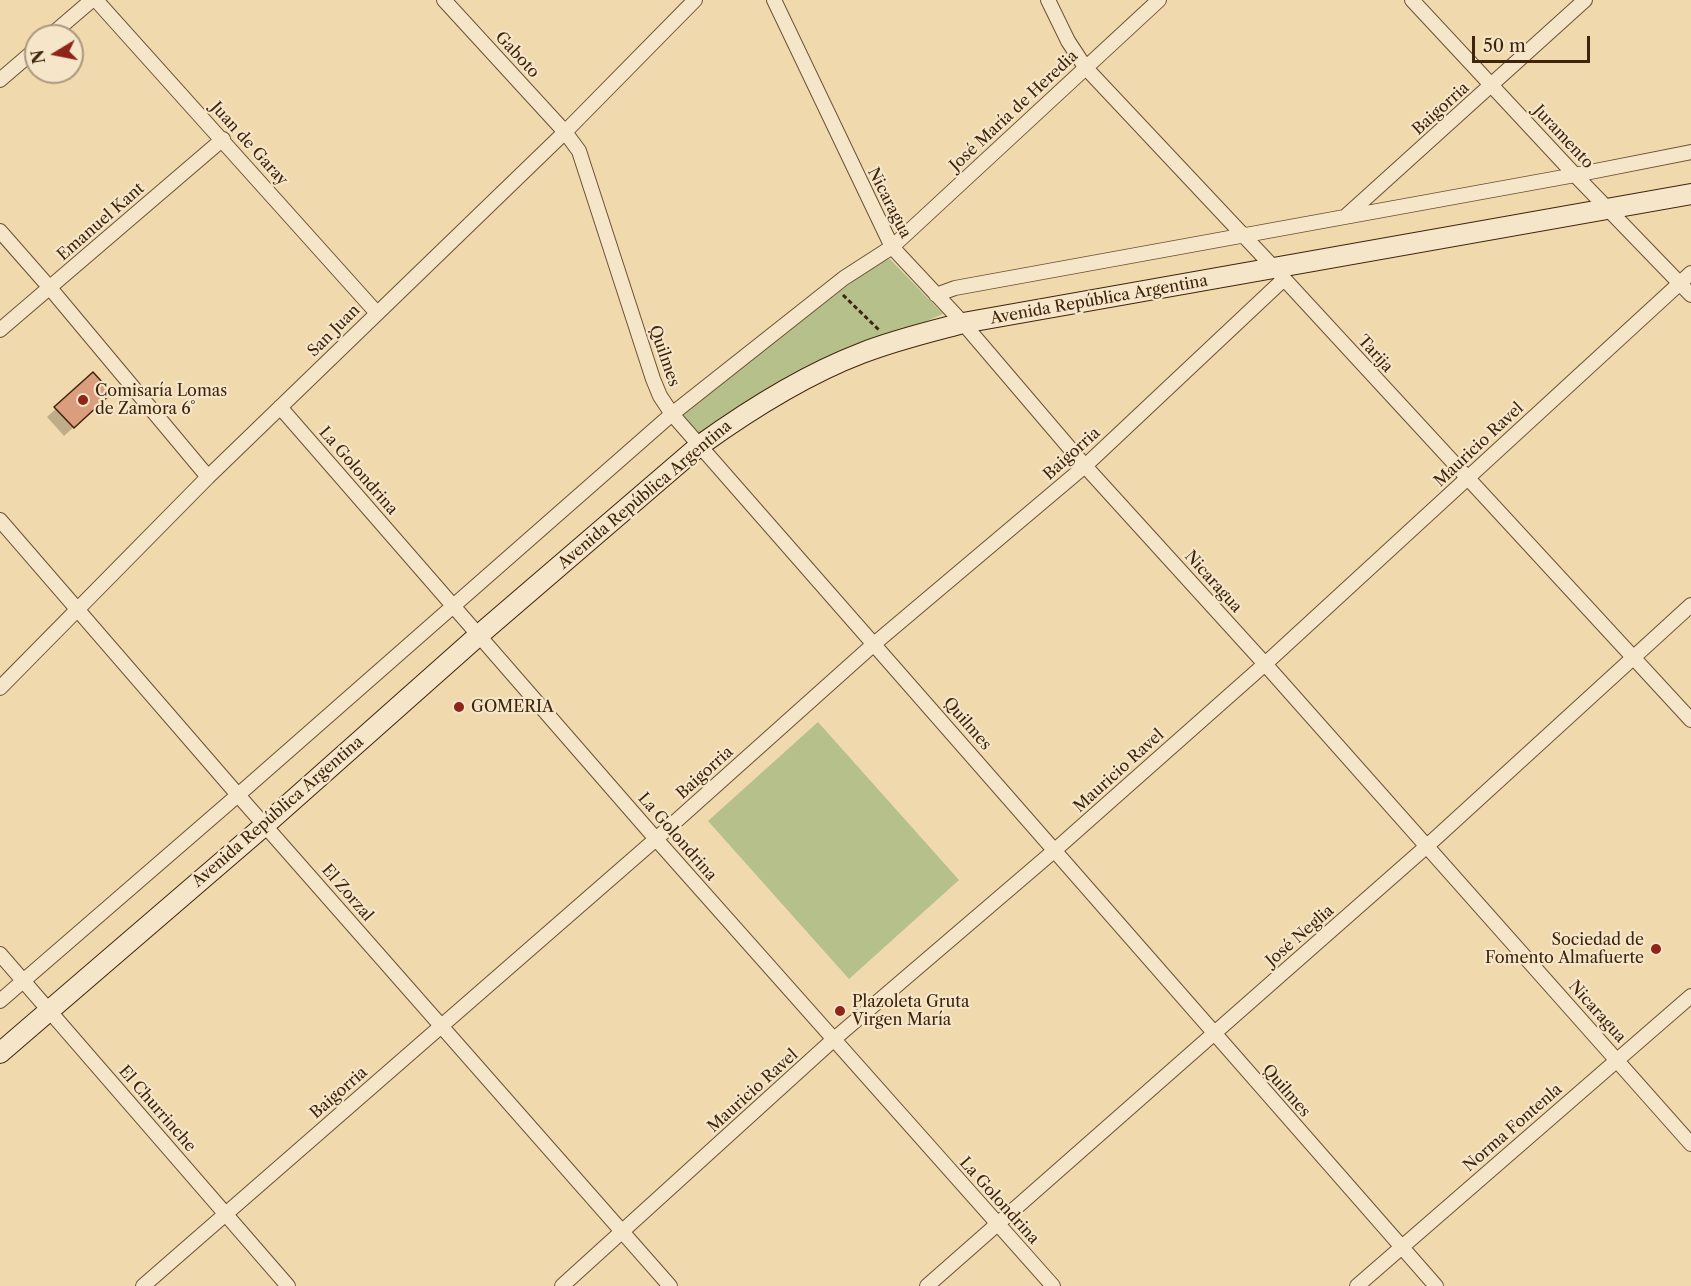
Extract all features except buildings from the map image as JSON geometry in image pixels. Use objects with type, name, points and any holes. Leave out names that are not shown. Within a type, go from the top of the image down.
[{"type":"main road","name":"Avenida República Argentina","points":[[0,1053],[699,446],[769,399],[815,375],[860,354],[902,339],[963,323],[1280,274],[1691,194]]},
{"type":"street","points":[[65,24],[94,0]]},
{"type":"street","name":"Juan de Garay","points":[[94,0],[223,139],[376,312]]},
{"type":"street","name":"Gaboto","points":[[444,0],[565,132]]},
{"type":"street","name":"San Juan","points":[[0,688],[208,477],[376,312],[565,132],[695,0]]},
{"type":"street","name":"Nicaragua","points":[[774,0],[892,247],[963,323],[1085,466],[1265,664],[1691,1144]]},
{"type":"street","name":"Tarija","points":[[1048,0],[1068,41],[1086,67],[1691,720]]},
{"type":"street","name":"José María de Heredia","points":[[892,247],[1160,0]]},
{"type":"street","name":"Juramento","points":[[1412,0],[1575,175],[1691,295]]},
{"type":"street","name":"Baigorria","points":[[1345,218],[1585,0]]},
{"type":"street","points":[[0,80],[24,59]]},
{"type":"street","name":"Quilmes","points":[[565,132],[579,151],[587,172],[652,379],[672,414],[1436,1286]]},
{"type":"street","name":"Emanuel Kant","points":[[0,330],[223,139]]},
{"type":"street","points":[[936,295],[955,288],[1345,218],[1691,152]]},
{"type":"street","points":[[0,231],[208,477]]},
{"type":"street","points":[[0,1001],[672,414],[844,278],[892,247]]},
{"type":"street","name":"Mauricio Ravel","points":[[562,1286],[833,1040],[1055,850],[1265,664],[1691,273]]},
{"type":"street","name":"Baigorria","points":[[143,1286],[656,839],[874,644],[1085,466],[1280,274]]},
{"type":"street","name":"La Golondrina","points":[[280,407],[656,839],[1053,1286]]},
{"type":"street","name":"El Zorzal","points":[[0,520],[238,795],[670,1286]]},
{"type":"street","name":"José Neglia","points":[[927,1286],[1427,846],[1691,606]]},
{"type":"street","name":"El Churrinche","points":[[0,954],[288,1286]]},
{"type":"street","name":"Norma Fontenla","points":[[1358,1286],[1691,996]]},
{"type":"path","points":[[852,288],[843,295],[881,331],[871,335]]},
{"type":"green space","points":[[890,259],[943,314],[872,344],[698,435],[680,414],[881,260]]},
{"type":"green space","points":[[818,722],[959,880],[849,979],[708,821]]},
{"type":"place","name":"Comisaría Lomas de Zamora 6°","points":[[83,400]]},
{"type":"place","name":"GOMERIA","points":[[459,707]]},
{"type":"place","name":"Sociedad de Fomento Almafuerte","points":[[1656,949]]},
{"type":"place","name":"Plazoleta Gruta Virgen María","points":[[840,1011]]}]
